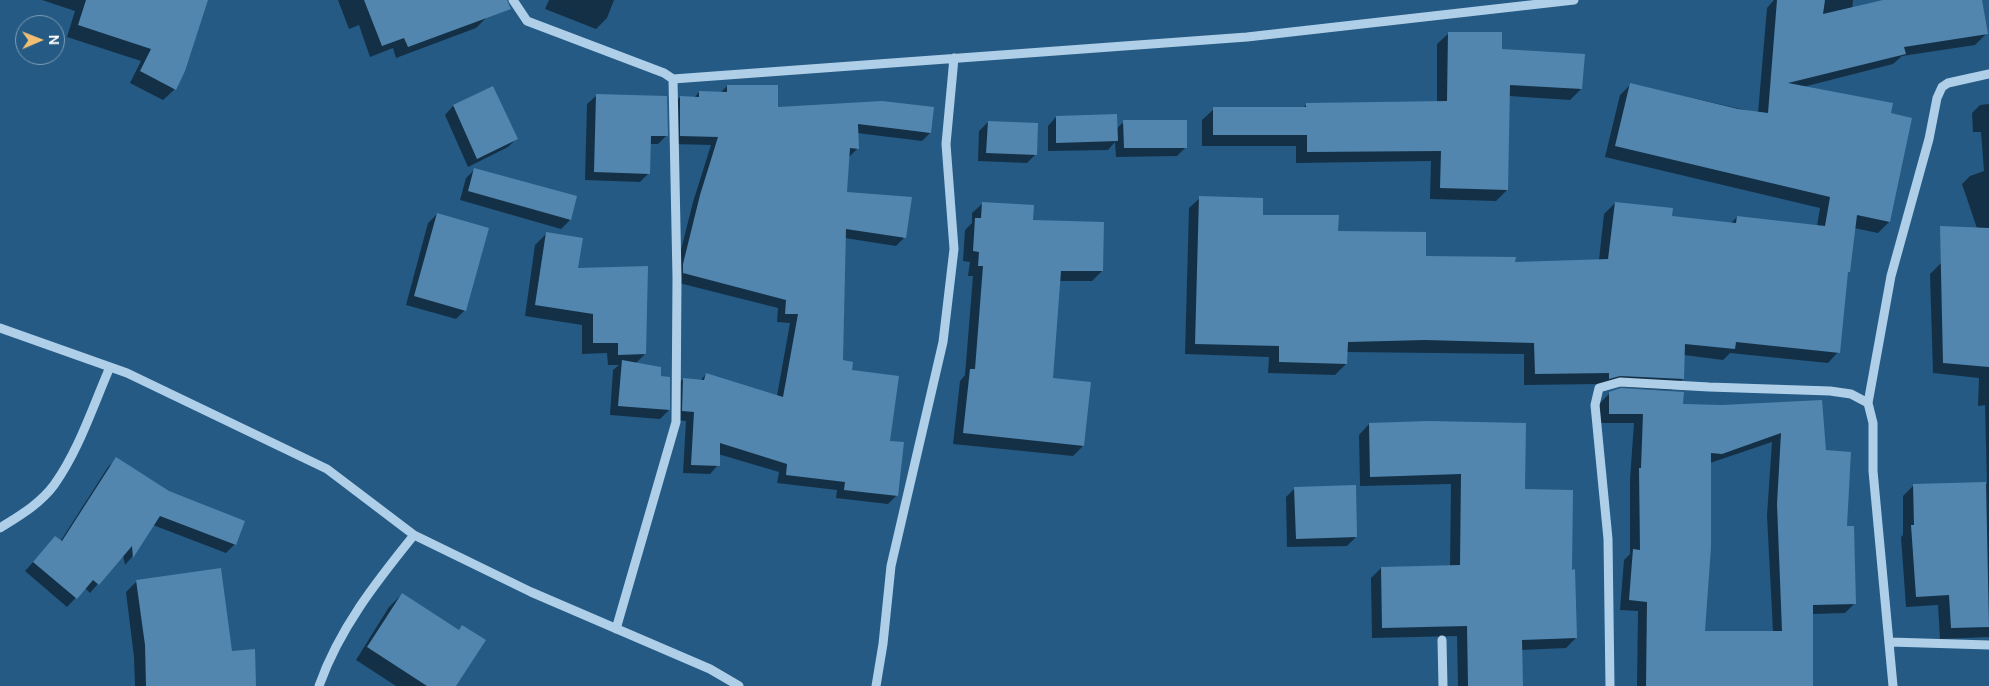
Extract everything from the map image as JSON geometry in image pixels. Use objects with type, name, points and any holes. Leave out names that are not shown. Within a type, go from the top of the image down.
[{"type":"street","points":[[513,0],[528,21],[664,73],[673,79],[1247,37],[1574,0]]},
{"type":"street","points":[[876,686],[884,644],[891,566],[943,342],[954,249],[946,144],[954,58]]},
{"type":"street","points":[[1892,686],[1890,642],[1873,470],[1873,423],[1868,403],[1891,276],[1924,157],[1937,98],[1942,87],[1948,83],[1989,74]]},
{"type":"street","points":[[616,629],[676,422],[677,278],[673,79]]},
{"type":"street","points":[[0,328],[110,367],[326,469],[414,534],[531,592],[710,669],[739,686]]},
{"type":"street","points":[[0,528],[31,508],[53,486],[73,452],[110,367]]},
{"type":"street","points":[[1610,686],[1608,539],[1595,405],[1599,388],[1620,382],[1830,391],[1851,394],[1868,403]]},
{"type":"street","points":[[319,686],[327,664],[368,592],[414,534]]},
{"type":"street","points":[[1442,640],[1443,686]]},
{"type":"street","points":[[1890,642],[1989,645]]},
{"type":"building","points":[[86,0],[208,0],[185,71],[176,90],[140,71],[151,49],[78,25]]},
{"type":"building","points":[[364,0],[507,0],[511,9],[408,47],[404,38],[382,46]]},
{"type":"building","points":[[1777,0],[1825,0],[1823,14],[1883,0],[1982,0],[1988,34],[1904,47],[1906,54],[1788,83],[1893,103],[1891,113],[1912,118],[1890,222],[1857,215],[1850,272],[1848,272],[1840,353],[1736,342],[1735,349],[1685,344],[1684,379],[1620,376],[1609,379],[1609,373],[1535,374],[1534,343],[1425,340],[1348,342],[1347,364],[1279,362],[1279,346],[1195,344],[1199,196],[1263,198],[1263,215],[1339,215],[1338,231],[1426,232],[1426,256],[1516,257],[1515,262],[1608,259],[1615,202],[1673,208],[1672,216],[1736,223],[1737,216],[1825,226],[1830,197],[1615,146],[1630,83],[1738,109],[1768,113]]},
{"type":"building","points":[[1448,32],[1502,32],[1502,49],[1585,54],[1582,89],[1510,85],[1508,190],[1440,188],[1441,151],[1307,152],[1307,135],[1213,135],[1213,107],[1306,107],[1306,103],[1447,101]]},
{"type":"building","points":[[727,85],[778,85],[778,107],[882,101],[934,107],[931,133],[858,124],[859,149],[850,148],[847,192],[912,197],[906,238],[846,229],[843,360],[853,362],[852,370],[899,376],[890,441],[904,442],[898,496],[844,490],[845,482],[786,475],[787,464],[720,443],[720,466],[691,465],[694,412],[682,411],[683,378],[704,380],[706,373],[783,397],[798,314],[785,314],[786,300],[683,273],[683,264],[700,195],[718,137],[680,136],[680,96],[699,97],[699,91],[727,92]]},
{"type":"building","points":[[493,86],[518,139],[477,159],[453,105]]},
{"type":"building","points":[[596,94],[667,96],[668,136],[651,136],[650,174],[594,172]]},
{"type":"building","points":[[1117,114],[1118,141],[1056,143],[1056,116]]},
{"type":"building","points":[[1123,120],[1187,120],[1187,148],[1124,148]]},
{"type":"building","points":[[988,121],[1038,123],[1037,155],[986,153]]},
{"type":"building","points":[[474,168],[577,196],[571,220],[468,191]]},
{"type":"building","points":[[982,202],[1034,205],[1033,220],[1104,222],[1103,271],[1061,271],[1053,378],[1091,382],[1084,446],[963,433],[970,369],[975,369],[983,266],[978,266],[979,252],[973,251],[975,218],[981,218]]},
{"type":"building","points":[[437,213],[489,228],[466,311],[414,296]]},
{"type":"building","points":[[1940,226],[1989,228],[1989,367],[1943,363]]},
{"type":"building","points":[[546,232],[583,238],[578,268],[648,266],[646,354],[618,355],[618,343],[593,343],[593,314],[535,305]]},
{"type":"building","points":[[622,360],[661,367],[661,376],[670,377],[670,410],[618,406]]},
{"type":"building","points":[[1621,388],[1684,392],[1683,404],[1722,405],[1822,400],[1826,450],[1851,452],[1847,526],[1854,526],[1856,604],[1813,605],[1813,686],[1646,686],[1647,602],[1629,600],[1633,549],[1640,550],[1639,468],[1641,468],[1643,414],[1609,414],[1609,392]],"holes":[[[1781,433],[1777,504],[1782,631],[1705,631],[1711,547],[1711,453],[1722,454]]]},
{"type":"building","points":[[1428,421],[1526,423],[1525,489],[1573,490],[1572,570],[1575,569],[1577,638],[1522,640],[1523,686],[1468,686],[1467,626],[1382,628],[1381,567],[1460,565],[1461,474],[1370,477],[1369,423]]},
{"type":"building","points":[[116,457],[169,491],[245,521],[236,545],[160,516],[133,558],[132,546],[99,585],[93,580],[77,599],[33,562],[55,536],[62,541]]},
{"type":"building","points":[[1986,482],[1989,627],[1951,628],[1949,595],[1916,597],[1911,525],[1914,525],[1913,484]]},
{"type":"building","points":[[1356,485],[1357,537],[1296,539],[1294,487]]},
{"type":"building","points":[[221,568],[232,651],[255,649],[256,686],[146,686],[145,645],[136,580]]},
{"type":"building","points":[[402,593],[459,630],[462,625],[486,640],[456,686],[427,686],[367,647]]}]
